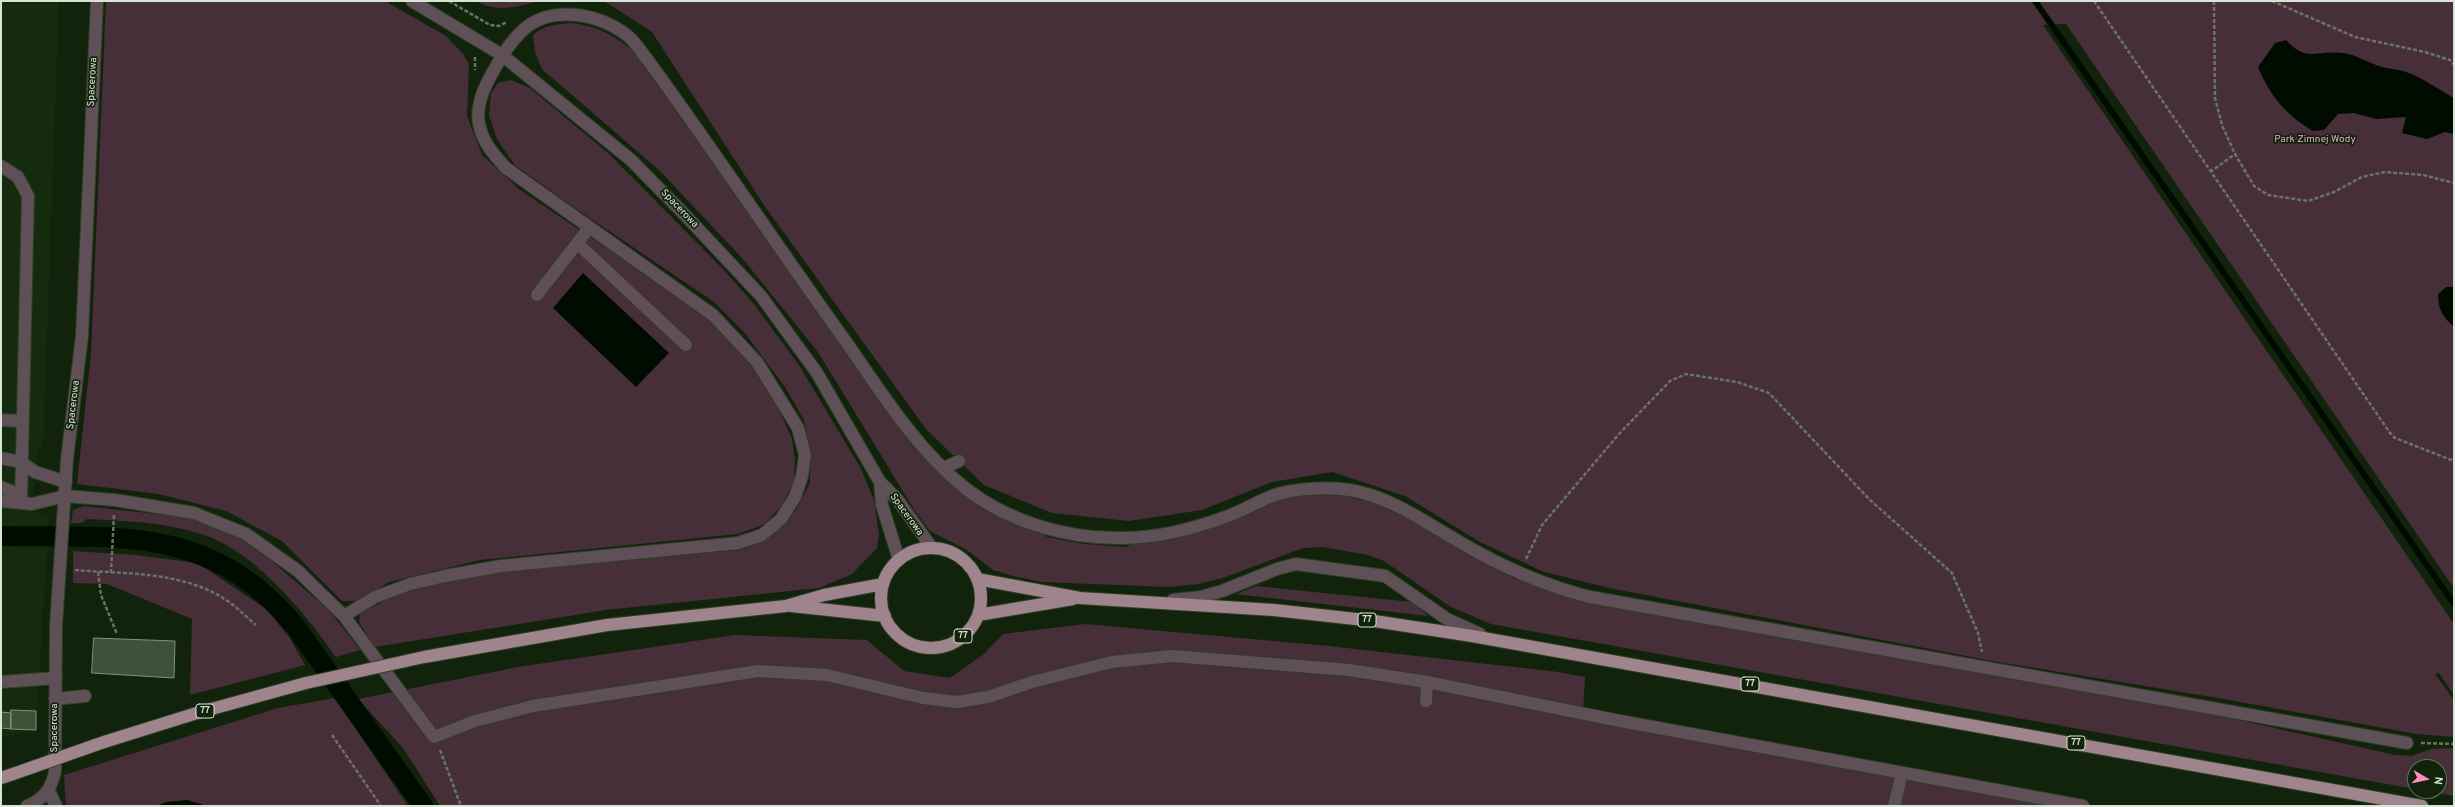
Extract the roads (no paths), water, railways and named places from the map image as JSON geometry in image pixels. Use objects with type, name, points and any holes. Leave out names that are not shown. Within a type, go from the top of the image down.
[{"type":"main road","name":"77","points":[[932,548],[946,550],[959,557],[970,566],[977,579],[980,593],[978,615],[970,628],[960,638],[946,645],[931,648],[917,646],[903,639],[892,629],[884,616],[882,603],[883,584],[889,571],[899,560],[918,550],[932,548]]},
{"type":"main road","name":"77","points":[[977,579],[1080,598],[1157,601],[1324,615],[1503,640],[2422,806]]},
{"type":"main road","name":"77","points":[[1,778],[104,742],[198,712],[306,683],[424,657],[607,625],[786,606],[824,595],[883,584]]},
{"type":"main road","name":"77","points":[[978,615],[1080,598]]},
{"type":"main road","name":"77","points":[[786,606],[884,616]]},
{"type":"street","name":"Spacerowa","points":[[49,791],[55,772],[56,626],[60,564],[66,482],[82,336],[97,1]]},
{"type":"street","name":"Spacerowa","points":[[412,1],[502,55],[631,160],[761,296],[817,373],[880,482],[897,499],[932,548]]},
{"type":"street","points":[[344,616],[376,597],[410,584],[445,576],[501,566],[738,543],[762,535],[781,519],[795,497],[802,476],[805,455],[798,428],[757,362],[713,315],[526,184],[506,168],[490,150],[479,127],[478,106],[485,84],[502,55],[521,32],[538,20],[559,14],[582,15],[606,22],[629,38],[676,99],[783,254],[911,433],[965,488],[994,507],[1032,524],[1067,533],[1116,538],[1146,536],[1186,530],[1230,516],[1277,495],[1310,489],[1348,490],[1379,497],[1407,510],[1459,542],[1519,574],[1554,588],[1636,607],[2406,743]]},
{"type":"street","points":[[1,166],[18,177],[28,196],[21,421],[21,501]]},
{"type":"street","points":[[537,295],[589,228]]},
{"type":"street","points":[[577,243],[686,345]]},
{"type":"street","points":[[1,420],[21,421]]},
{"type":"street","points":[[1,458],[21,462],[35,472],[66,482]]},
{"type":"street","points":[[944,468],[959,461]]},
{"type":"street","name":"Spacerowa","points":[[880,482],[882,505],[899,560]]},
{"type":"street","points":[[1,487],[11,491],[21,501]]},
{"type":"street","points":[[1,501],[21,501],[32,504],[65,496],[115,500],[194,513],[246,534],[298,571],[344,616],[434,736],[475,722],[533,706],[758,671],[826,675],[923,698],[957,702],[988,697],[1032,682],[1112,662],[1172,656],[1341,670],[1427,682],[2083,806]]},
{"type":"street","points":[[1157,601],[1206,596],[1277,569],[1296,564],[1385,576],[1463,628],[1503,640]]},
{"type":"street","points":[[1,682],[56,678]]},
{"type":"street","points":[[1426,701],[1427,682]]},
{"type":"street","points":[[55,698],[85,696]]},
{"type":"street","points":[[1894,806],[1902,773]]},
{"type":"street","points":[[27,806],[39,800],[49,791],[56,806]]},
{"type":"waterway","points":[[2035,1],[2454,604]]},
{"type":"waterway","points":[[1,536],[124,538],[161,544],[196,553],[230,569],[263,593],[295,626],[423,806]]},
{"type":"park label","name":"Park Zimnej Wody","points":[[2315,140]]}]
